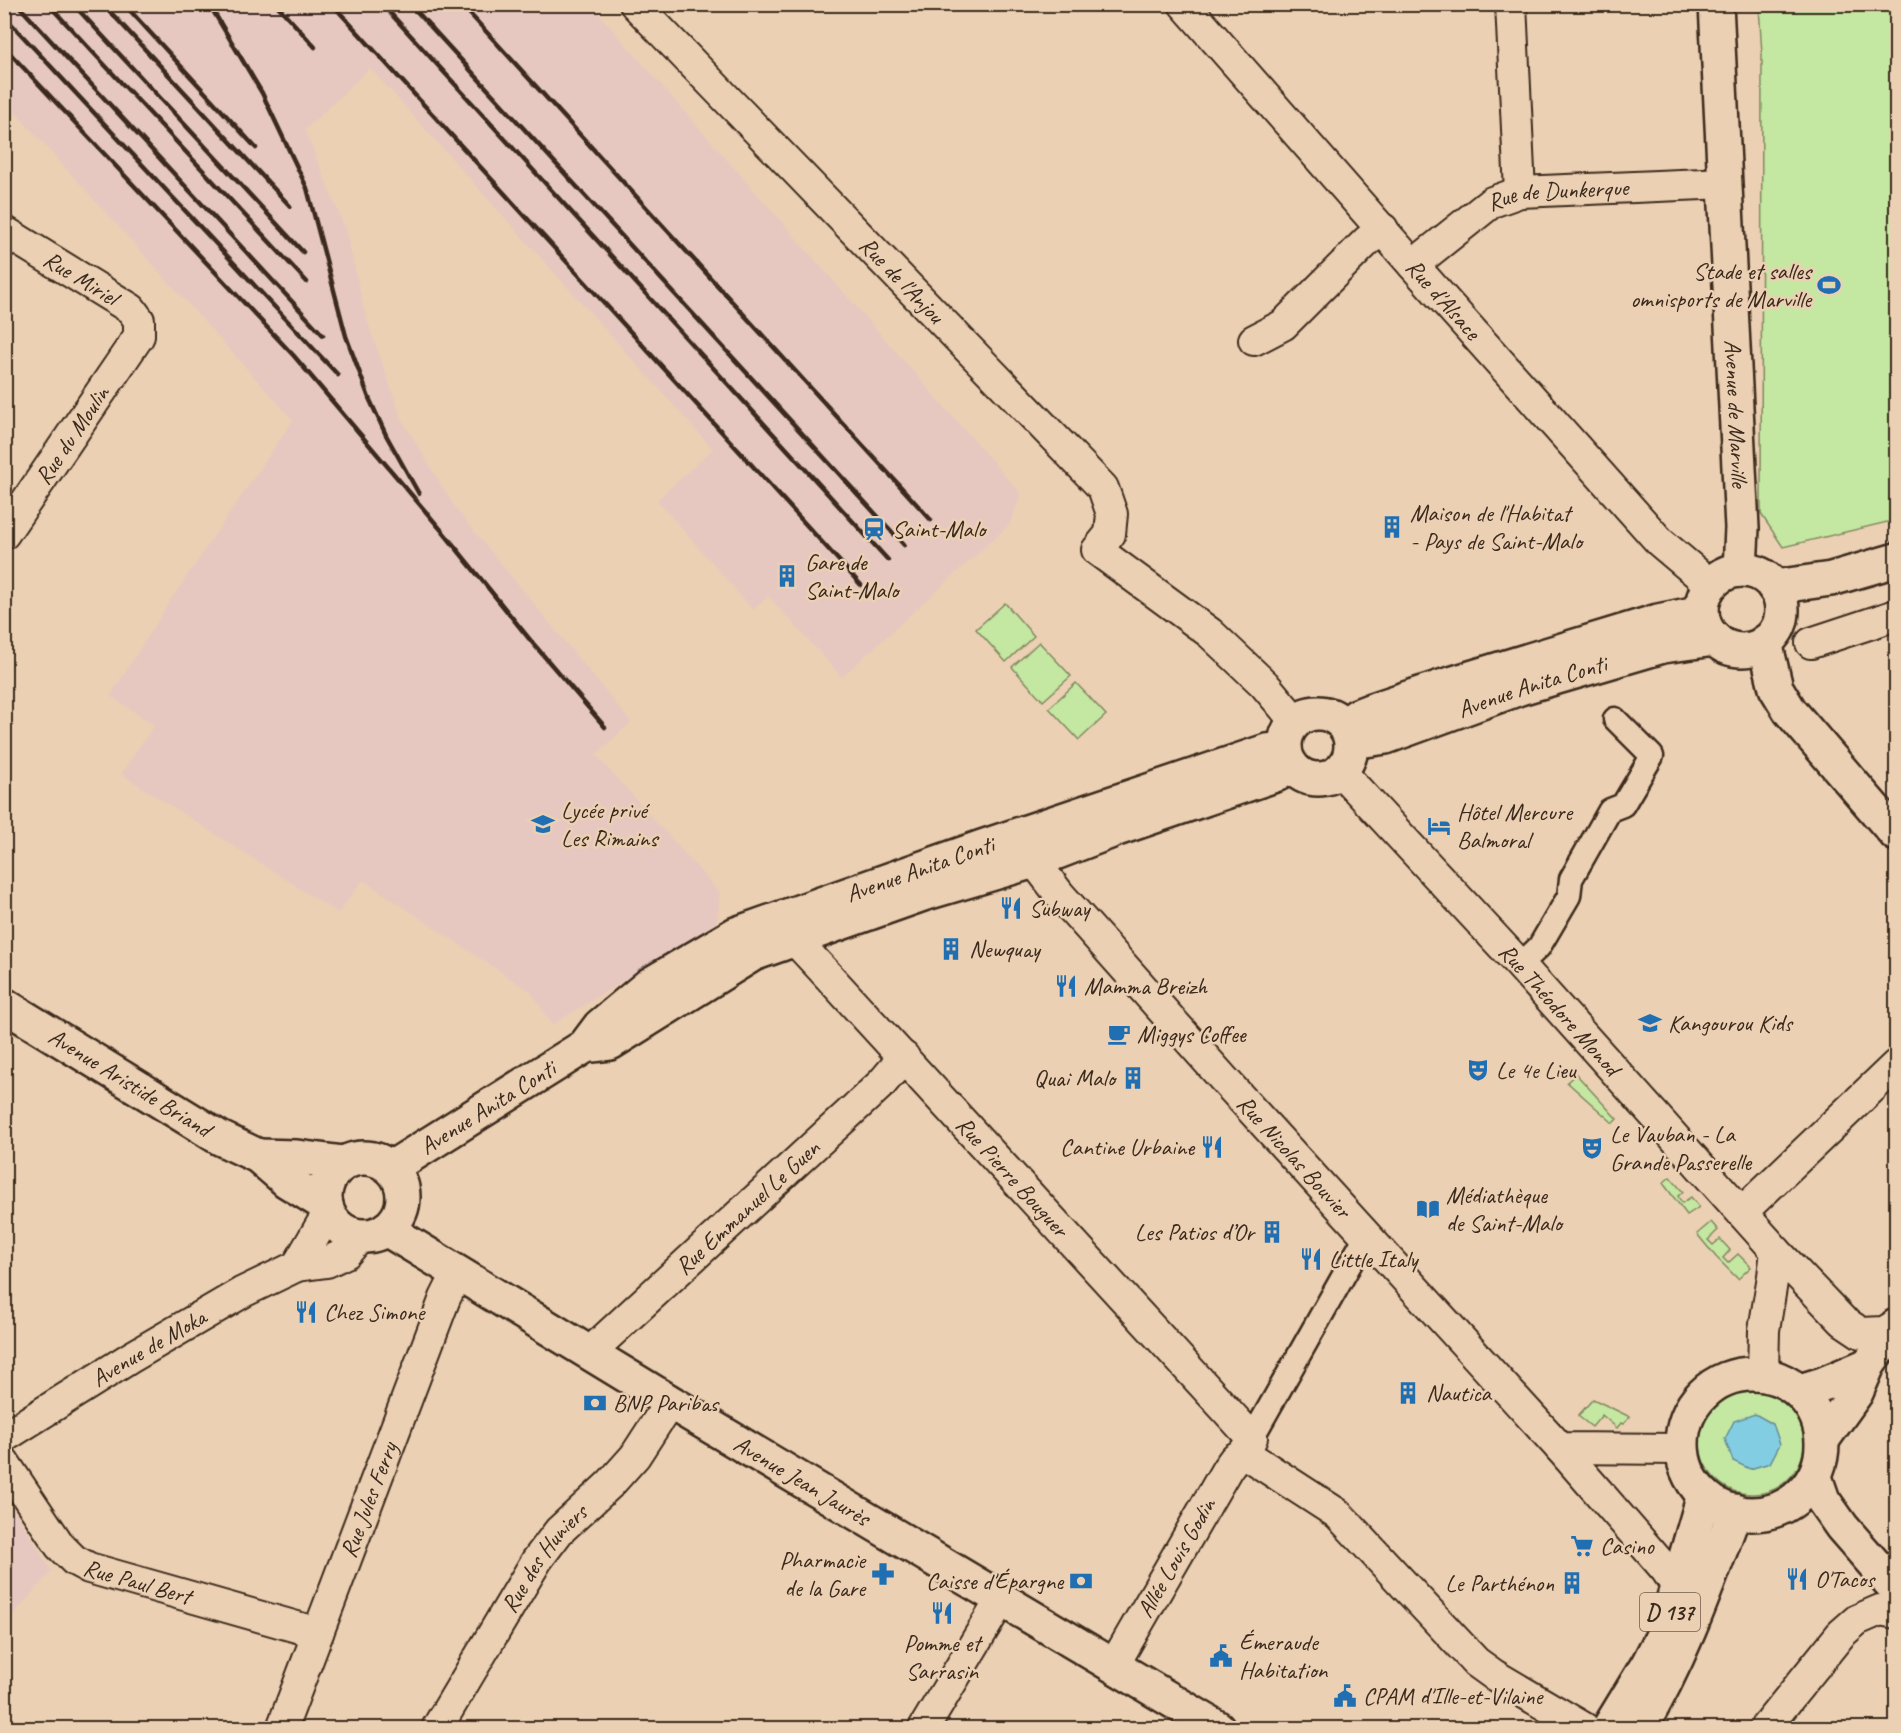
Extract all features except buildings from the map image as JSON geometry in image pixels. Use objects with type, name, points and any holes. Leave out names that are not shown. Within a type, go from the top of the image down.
[{"type":"street","name":"Rue d'Alsace","points":[[1184,4],[1660,542],[1709,612]]},
{"type":"street","points":[[1511,4],[1520,192]]},
{"type":"street","name":"Avenue de Marville","points":[[1716,4],[1742,528],[1740,570]]},
{"type":"street","name":"Rue de l'Anjou","points":[[653,11],[1103,488],[1112,514],[1110,534],[1097,550],[1210,633],[1264,684],[1290,745]]},
{"type":"street","name":"Rue de Dunkerque","points":[[1413,265],[1492,202],[1520,192],[1726,183]]},
{"type":"street","points":[[1254,340],[1283,325],[1367,241],[1383,229]]},
{"type":"street","name":"Rue Miriel","points":[[4,231],[131,309],[139,320],[139,336]]},
{"type":"street","name":"Rue du Moulin","points":[[4,534],[139,336]]},
{"type":"street","points":[[1896,560],[1831,579],[1774,615],[1753,648],[1739,650],[1726,647],[1709,612],[1719,577],[1740,570],[1757,572],[1774,615],[1776,688],[1790,711],[1896,834]]},
{"type":"street","points":[[1774,615],[1896,580]]},
{"type":"street","name":"Avenue Anita Conti","points":[[1346,746],[1357,716],[1375,709],[1658,621],[1709,612]]},
{"type":"street","points":[[1811,643],[1896,615]]},
{"type":"street","points":[[1316,712],[1327,713],[1336,718],[1346,746],[1330,777],[1320,780],[1298,773],[1290,745],[1305,715],[1316,712]]},
{"type":"street","points":[[1520,966],[1539,946],[1569,896],[1571,879],[1610,810],[1623,805],[1652,756],[1616,719]]},
{"type":"street","name":"Avenue Anita Conti","points":[[781,931],[923,894],[1034,861],[1117,829],[1278,774],[1290,745]]},
{"type":"street","name":"Avenue Anita Conti","points":[[391,1168],[585,1046],[610,1043],[753,954],[781,931],[1188,777],[1290,745]]},
{"type":"street","name":"Rue Théodore Monod","points":[[1346,746],[1520,966],[1776,1251],[1853,1329],[1861,1333],[1884,1332],[1896,1325]]},
{"type":"street","name":"Rue Nicolas Bouvier","points":[[1034,861],[1060,896],[1560,1448],[1666,1569],[1678,1588]]},
{"type":"street","name":"Rue Pierre Bouguer","points":[[781,931],[904,1058],[1248,1445],[1338,1514],[1476,1662],[1584,1728]]},
{"type":"street","name":"Avenue Aristide Briand","points":[[4,1005],[220,1138],[258,1156],[287,1181],[327,1209]]},
{"type":"street","name":"Rue Emmanuel Le Guen","points":[[592,1354],[601,1342],[882,1083],[904,1058]]},
{"type":"street","points":[[1742,1212],[1896,1065]]},
{"type":"street","name":"Avenue Aristide Briand","points":[[258,1156],[297,1157],[344,1163]]},
{"type":"street","points":[[368,1158],[380,1161],[391,1168],[402,1188],[403,1200],[395,1221],[374,1233],[341,1229],[327,1209],[325,1193],[334,1171],[344,1163],[368,1158]]},
{"type":"street","points":[[297,1266],[327,1209]]},
{"type":"street","name":"Avenue Jean Jaurès","points":[[374,1233],[458,1272],[670,1402],[1218,1728]]},
{"type":"street","name":"Avenue de Moka","points":[[4,1437],[168,1335],[243,1292],[297,1266],[327,1262],[346,1253],[374,1233]]},
{"type":"street","points":[[1248,1445],[1366,1236]]},
{"type":"street","points":[[1763,1374],[1764,1330],[1776,1251]]},
{"type":"street","name":"Rue Jules Ferry","points":[[282,1728],[445,1298],[458,1272]]},
{"type":"street","points":[[1823,1438],[1856,1393],[1868,1365],[1896,1325]]},
{"type":"street","points":[[1800,1391],[1868,1365]]},
{"type":"street","points":[[1742,1374],[1763,1374],[1783,1380],[1800,1391],[1816,1413],[1823,1438],[1820,1465],[1815,1477],[1801,1495],[1782,1508],[1765,1513],[1747,1514],[1724,1508],[1704,1495],[1693,1482],[1685,1466],[1682,1449],[1683,1428],[1691,1408],[1704,1391],[1722,1380],[1742,1374]]},
{"type":"street","name":"Rue des Huniers","points":[[437,1728],[537,1560],[559,1531],[635,1456],[670,1402]]},
{"type":"street","name":"Allée Louis Godin","points":[[1114,1665],[1227,1469],[1248,1445]]},
{"type":"street","points":[[1560,1448],[1682,1449]]},
{"type":"street","name":"Rue Paul Bert","points":[[4,1462],[60,1546],[74,1560],[89,1568],[318,1633]]},
{"type":"street","points":[[1815,1477],[1822,1500],[1842,1527],[1891,1574]]},
{"type":"street","name":"D 137","points":[[1609,1728],[1663,1635],[1704,1495]]},
{"type":"street","name":"D 137","points":[[1640,1728],[1682,1649],[1735,1511]]},
{"type":"street","points":[[924,1728],[1002,1598]]},
{"type":"street","points":[[1765,1728],[1841,1634],[1857,1620],[1880,1610],[1896,1614]]},
{"type":"shaded area","points":[[4,5],[591,5],[1021,494],[1010,524],[842,677],[768,596],[753,610],[657,500],[713,449],[370,68],[305,130],[346,231],[366,317],[402,420],[456,509],[631,722],[596,755],[720,893],[717,922],[552,1025],[531,992],[363,880],[338,913],[121,774],[154,725],[110,696],[172,598],[293,420],[5,101]]},
{"type":"shaded area","points":[[14,1510],[52,1571],[5,1624],[5,1517]]},
{"type":"green space","name":"Stade et salles omnisports de Marville","points":[[1759,5],[1896,5],[1896,520],[1783,547],[1761,514],[1762,55]]},
{"type":"green space","points":[[1005,603],[1034,636],[1006,662],[976,629]]},
{"type":"green space","points":[[1039,642],[1071,676],[1043,701],[1012,667]]},
{"type":"green space","points":[[1076,683],[1106,715],[1079,740],[1049,708]]},
{"type":"green space","points":[[1576,1074],[1617,1119],[1613,1123],[1567,1082]]},
{"type":"green space","points":[[1670,1177],[1683,1192],[1678,1196],[1682,1203],[1691,1197],[1699,1207],[1687,1215],[1663,1183]]},
{"type":"green space","points":[[1711,1222],[1718,1230],[1708,1240],[1713,1245],[1720,1239],[1730,1250],[1723,1258],[1728,1263],[1738,1254],[1751,1267],[1738,1279],[1697,1234]]},
{"type":"green space","points":[[1752,1390],[1772,1394],[1789,1405],[1800,1422],[1804,1442],[1800,1462],[1789,1479],[1772,1490],[1752,1494],[1732,1490],[1715,1479],[1704,1462],[1700,1442],[1704,1422],[1715,1405],[1732,1394]]},
{"type":"green space","points":[[1593,1399],[1630,1417],[1617,1428],[1602,1415],[1592,1427],[1578,1416]]},
{"type":"water","points":[[1755,1414],[1773,1424],[1780,1444],[1770,1463],[1750,1469],[1733,1461],[1725,1439],[1734,1421]]},
{"type":"railway","points":[[17,4],[323,335]]},
{"type":"railway","points":[[48,4],[307,282]]},
{"type":"railway","points":[[73,4],[303,252]]},
{"type":"railway","points":[[103,4],[290,206]]},
{"type":"railway","points":[[124,4],[256,148]]},
{"type":"railway","points":[[209,4],[262,93],[307,188],[346,336],[369,398],[386,435],[419,494]]},
{"type":"railway","points":[[276,4],[315,47]]},
{"type":"railway","points":[[332,4],[861,585]]},
{"type":"railway","points":[[382,4],[888,560]]},
{"type":"railway","points":[[410,4],[904,545]]},
{"type":"railway","points":[[461,4],[931,520]]},
{"type":"railway","points":[[4,16],[338,375]]},
{"type":"railway","points":[[4,47],[294,356],[605,727]]},
{"type":"place","name":"Stade et salles omnisports de Marville","points":[[1829,285]]},
{"type":"place","name":"Maison de l'Habitat - Pays de Saint-Malo","points":[[1392,527]]},
{"type":"place","name":"Saint-Malo","points":[[874,529]]},
{"type":"place","name":"Gare de Saint-Malo","points":[[787,576]]},
{"type":"place","name":"Lycée privé Les Rimains","points":[[543,824]]},
{"type":"place","name":"Hôtel Mercure Balmoral","points":[[1439,826]]},
{"type":"place","name":"Subway","points":[[1011,908]]},
{"type":"place","name":"Newquay","points":[[951,949]]},
{"type":"place","name":"Mamma Breizh","points":[[1066,986]]},
{"type":"place","name":"Kangourou Kids","points":[[1650,1023]]},
{"type":"place","name":"Miggys Coffee","points":[[1119,1034]]},
{"type":"place","name":"Le 4e Lieu","points":[[1478,1070]]},
{"type":"place","name":"Quai Malo","points":[[1133,1078]]},
{"type":"place","name":"Cantine Urbaine","points":[[1212,1147]]},
{"type":"place","name":"Le Vauban - La Grande Passerelle","points":[[1592,1148]]},
{"type":"place","name":"Médiathèque de Saint-Malo","points":[[1428,1209]]},
{"type":"place","name":"Les Patios d’Or","points":[[1272,1232]]},
{"type":"place","name":"Little Italy","points":[[1311,1259]]},
{"type":"place","name":"Chez Simone","points":[[306,1312]]},
{"type":"place","name":"Nautica","points":[[1408,1393]]},
{"type":"place","name":"BNP Paribas","points":[[595,1403]]},
{"type":"place","name":"Casino","points":[[1582,1546]]},
{"type":"place","name":"Pharmacie de la Gare","points":[[883,1574]]},
{"type":"place","name":"O'Tacos","points":[[1797,1579]]},
{"type":"place","name":"Caisse d'Épargne","points":[[1081,1581]]},
{"type":"place","name":"Le Parthénon","points":[[1572,1583]]},
{"type":"place","name":"Pomme et Sarrasin","points":[[942,1613]]},
{"type":"place","name":"Émeraude Habitation","points":[[1221,1656]]},
{"type":"place","name":"CPAM d'Ille-et-Vilaine","points":[[1345,1696]]}]
